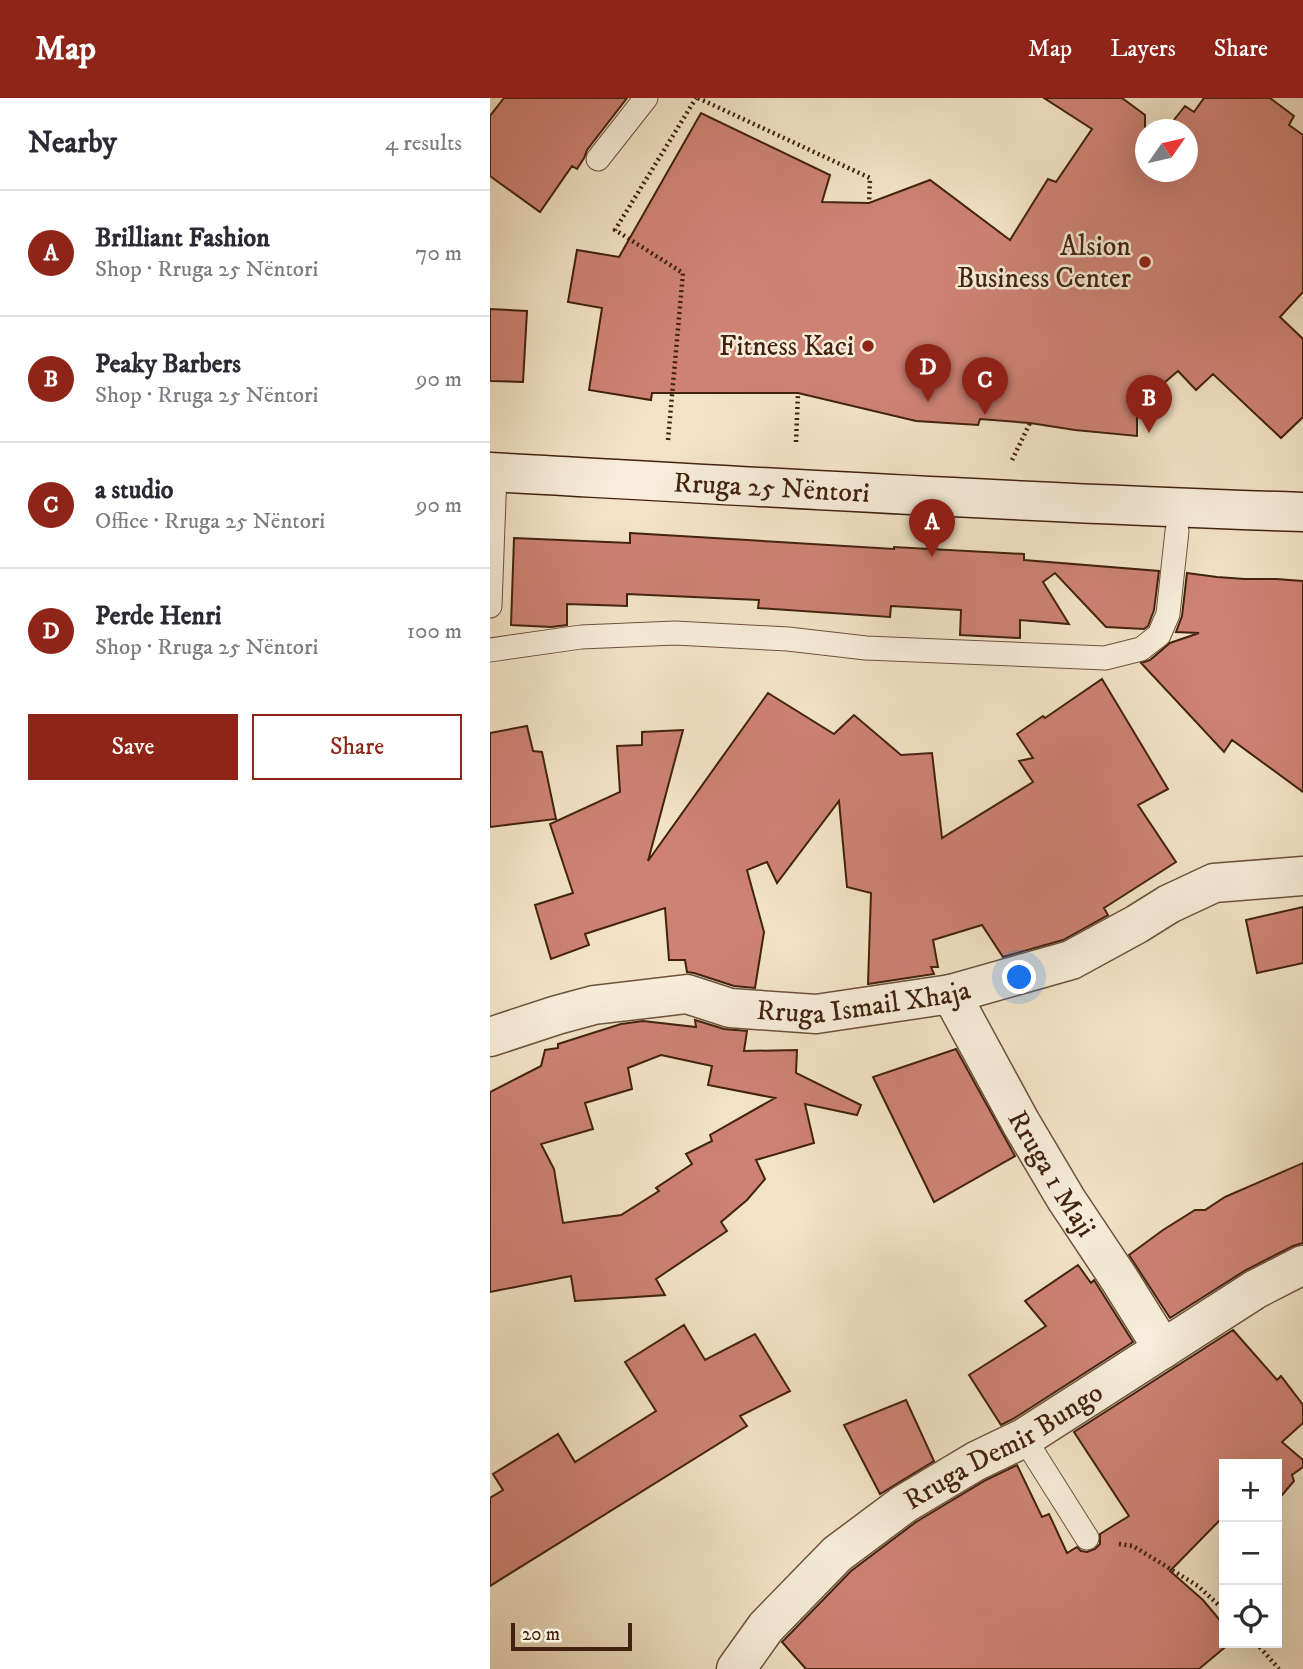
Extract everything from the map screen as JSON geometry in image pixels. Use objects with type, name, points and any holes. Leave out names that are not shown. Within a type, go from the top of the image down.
[{"type":"street","name":"Rruga 25 Nëntori","points":[[492,485],[582,478],[1052,513],[1177,531],[1303,536]]},
{"type":"street","name":"Rruga 25 Nëntori","points":[[1052,513],[1303,512]]},
{"type":"street","name":"Rruga Ismail Xhaja","points":[[490,1037],[594,1005],[687,994],[730,1008],[816,1014],[951,994],[1071,960],[1169,904],[1214,883],[1303,876]]},
{"type":"street","name":"Rruga 1 Maji","points":[[951,994],[1046,1166],[1163,1349]]},
{"type":"street","name":"Rruga Demir Bungo","points":[[736,1669],[766,1627],[837,1554],[904,1504],[976,1461],[1024,1438],[1256,1289],[1303,1265]]},
{"type":"lane","points":[[598,159],[646,98]]},
{"type":"lane","points":[[490,606],[492,485]]},
{"type":"lane","points":[[490,650],[581,637],[675,633],[788,639],[866,648],[1105,658],[1141,649],[1158,635],[1168,614],[1177,531]]},
{"type":"lane","points":[[1024,1438],[1087,1538]]},
{"type":"path","points":[[668,440],[683,273],[615,230],[697,98],[870,178],[869,203]]},
{"type":"path","points":[[796,442],[798,393]]},
{"type":"path","points":[[1011,462],[1030,423]]},
{"type":"path","points":[[1087,1538],[1133,1546],[1198,1586],[1219,1605]]},
{"type":"path","points":[[1260,1648],[1279,1669]]},
{"type":"building","points":[[504,98],[627,98],[587,150],[577,169],[572,166],[540,212],[490,176],[490,116]]},
{"type":"building","points":[[1044,98],[1122,98],[1145,115],[1145,119],[1135,119],[1135,182],[1198,182],[1198,119],[1175,119],[1185,106],[1194,112],[1204,98],[1270,98],[1294,116],[1289,125],[1303,135],[1303,292],[1280,317],[1303,339],[1303,417],[1281,438],[1213,374],[1196,390],[1178,371],[1142,402],[1137,416],[1137,436],[980,419],[978,425],[916,421],[798,393],[652,393],[651,400],[589,390],[602,308],[568,302],[577,250],[619,257],[701,113],[830,175],[822,202],[869,203],[930,180],[1010,240],[1048,179],[1056,182],[1092,129]]},
{"type":"building","points":[[490,309],[527,311],[523,382],[490,381]]},
{"type":"building","points":[[630,533],[1024,554],[1024,560],[1159,571],[1154,610],[1148,626],[1144,629],[1106,627],[1055,573],[1043,582],[1069,624],[1020,620],[1020,638],[960,635],[961,610],[891,606],[890,617],[758,608],[759,600],[627,594],[627,606],[567,604],[567,625],[511,625],[514,538],[630,543]]},
{"type":"building","points":[[1187,573],[1303,581],[1303,792],[1232,740],[1224,752],[1141,663],[1150,660],[1170,643],[1199,633],[1176,632],[1182,616]]},
{"type":"building","points":[[1102,679],[1168,789],[1138,805],[1176,862],[1104,908],[1108,915],[1063,940],[1003,957],[982,925],[933,940],[938,967],[931,967],[934,974],[868,984],[871,893],[847,887],[839,801],[777,883],[767,862],[747,870],[764,932],[755,988],[734,986],[687,972],[685,960],[669,960],[665,908],[585,934],[589,945],[551,959],[535,905],[573,893],[550,824],[620,792],[617,746],[642,745],[642,732],[683,730],[648,861],[768,693],[834,734],[854,715],[901,755],[932,753],[942,838],[1033,782],[1019,761],[1033,758],[1017,734]]},
{"type":"building","points":[[527,726],[533,751],[542,752],[556,819],[490,827],[490,733]]},
{"type":"building","points":[[1303,907],[1303,963],[1257,973],[1246,920]]},
{"type":"building","points":[[695,1020],[724,1029],[747,1031],[744,1051],[797,1050],[796,1073],[861,1105],[857,1115],[805,1104],[814,1143],[756,1160],[765,1179],[747,1200],[721,1222],[727,1231],[656,1279],[665,1295],[575,1301],[571,1276],[490,1292],[490,1092],[541,1066],[545,1050],[558,1048],[558,1044],[621,1024],[643,1021],[696,1027]],"holes":[[[661,1055],[712,1066],[708,1085],[775,1098],[710,1135],[712,1141],[686,1154],[692,1164],[656,1188],[659,1191],[621,1215],[563,1223],[554,1169],[541,1144],[593,1129],[585,1103],[632,1089],[628,1068]]]},
{"type":"building","points":[[956,1049],[1015,1156],[934,1202],[873,1077]]},
{"type":"building","points":[[1303,1163],[1303,1243],[1246,1270],[1170,1318],[1129,1255],[1195,1210],[1205,1210],[1225,1197]]},
{"type":"building","points":[[1078,1265],[1091,1283],[1094,1280],[1133,1342],[1001,1425],[969,1375],[1046,1326],[1025,1301]]},
{"type":"building","points":[[684,1325],[705,1360],[755,1334],[790,1391],[740,1416],[747,1426],[490,1586],[490,1498],[503,1490],[493,1474],[558,1434],[575,1462],[656,1411],[625,1362]]},
{"type":"building","points":[[1233,1330],[1277,1380],[1281,1376],[1303,1405],[1303,1423],[1282,1442],[1303,1460],[1303,1467],[1292,1475],[1294,1481],[1282,1495],[1282,1459],[1219,1459],[1219,1521],[1170,1571],[1203,1600],[1219,1619],[1219,1648],[1224,1648],[1199,1669],[806,1669],[782,1642],[851,1571],[916,1522],[986,1480],[1017,1465],[1042,1517],[1049,1514],[1067,1553],[1077,1547],[1087,1552],[1095,1549],[1100,1544],[1100,1534],[1129,1516],[1074,1432]]},
{"type":"building","points":[[906,1400],[934,1461],[880,1494],[844,1425]]},
{"type":"place","name":"Alsion Business Center","points":[[1145,262]]},
{"type":"place","name":"Fitness Kaci","points":[[868,346]]},
{"type":"place","name":"Perde Henri","points":[[928,402]]},
{"type":"place","name":"a studio","points":[[985,415]]},
{"type":"place","name":"Peaky Barbers","points":[[1149,433]]},
{"type":"place","name":"Brilliant Fashion","points":[[932,557]]}]
